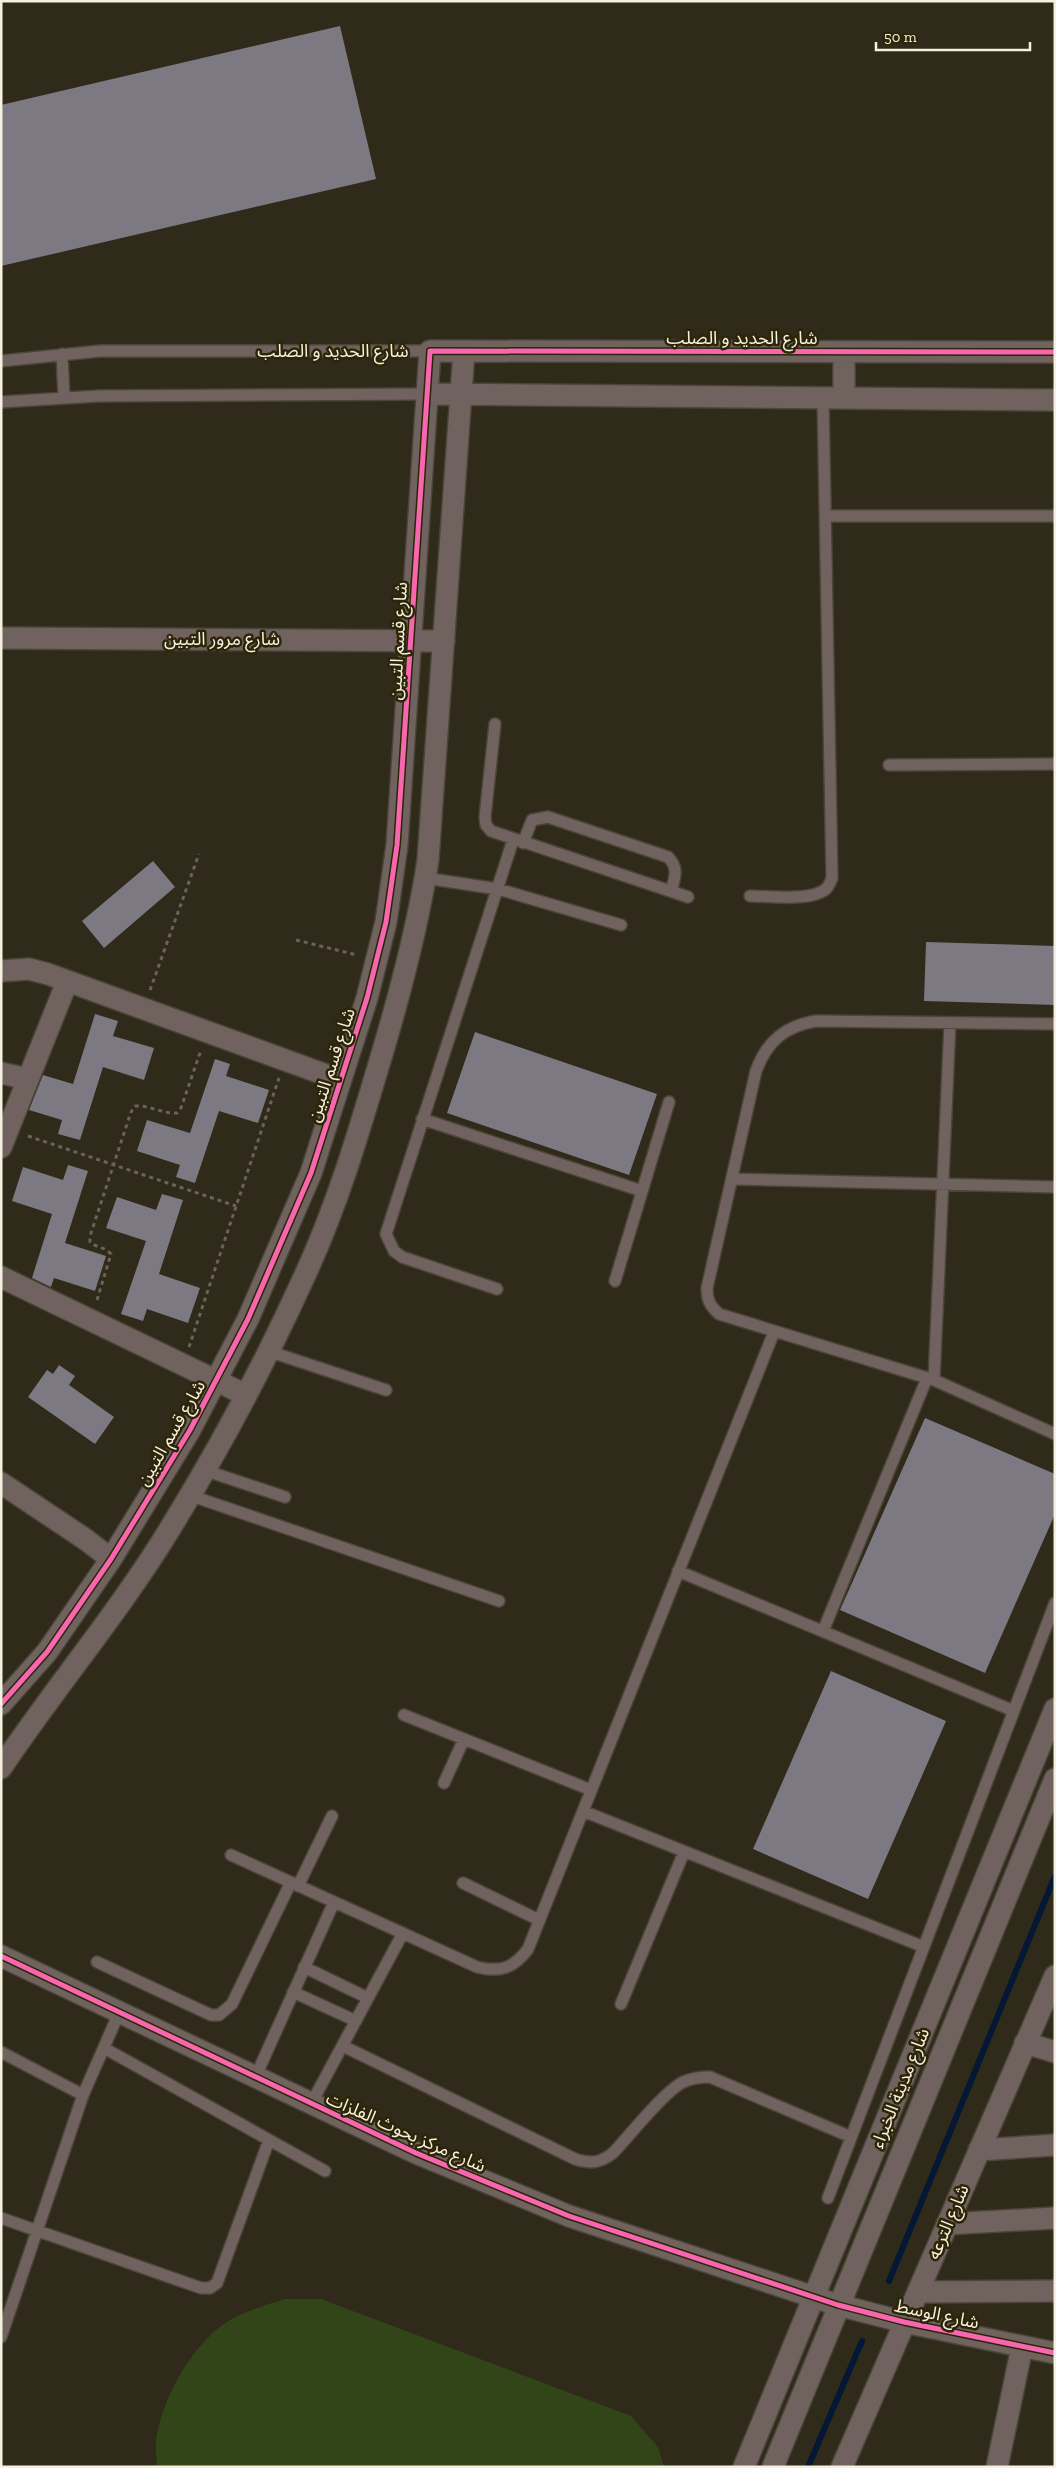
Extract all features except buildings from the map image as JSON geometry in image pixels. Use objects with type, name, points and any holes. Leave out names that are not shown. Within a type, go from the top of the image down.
[{"type":"street","name":"شارع الحديد و الصلب","points":[[430,351],[1055,352]]},
{"type":"street","name":"شارع قسم التبين","points":[[1,1704],[47,1652],[111,1559],[190,1430],[248,1319],[311,1174],[377,960],[386,922],[397,845],[430,351]]},
{"type":"street","points":[[1,1768],[136,1579],[171,1527],[204,1470],[246,1395],[306,1274],[356,1143],[405,977],[425,878],[432,823],[464,352]]},
{"type":"street","points":[[844,352],[844,398]]},
{"type":"street","points":[[426,394],[1055,400]]},
{"type":"street","name":"شارع مرور التبين","points":[[1,638],[444,641]]},
{"type":"street","points":[[1,971],[29,969],[340,1080]]},
{"type":"street","points":[[5,1139],[67,982]]},
{"type":"street","points":[[1,1073],[28,1079]]},
{"type":"street","points":[[1,1277],[246,1395]]},
{"type":"street","points":[[1,1484],[85,1539],[111,1559]]},
{"type":"street","name":"شارع مدينة الخبراء","points":[[744,2467],[1055,1709]]},
{"type":"street","name":"شارع مدينة الخبراء","points":[[772,2467],[1055,1779]]},
{"type":"street","name":"شارع مركز بحوث الفلزات","points":[[1,1956],[416,2153],[569,2216],[814,2297]]},
{"type":"street","name":"شارع الترعه","points":[[842,2467],[1055,1976]]},
{"type":"street","points":[[1026,2044],[1055,2052]]},
{"type":"street","points":[[979,2150],[1055,2145]]},
{"type":"street","points":[[947,2224],[1055,2218]]},
{"type":"street","points":[[918,2292],[1055,2291]]},
{"type":"street","name":"شارع الوسط","points":[[814,2297],[904,2322],[1055,2353]]},
{"type":"street","points":[[997,2467],[1022,2347]]},
{"type":"lane","name":"شارع الحديد و الصلب","points":[[1,361],[100,351],[430,351]]},
{"type":"lane","points":[[62,354],[64,398]]},
{"type":"lane","points":[[1,402],[64,398],[426,394]]},
{"type":"lane","points":[[750,896],[804,896],[817,894],[827,888],[832,878],[822,398]]},
{"type":"lane","points":[[825,516],[1055,516]]},
{"type":"lane","points":[[495,724],[486,825],[491,832],[688,897]]},
{"type":"lane","points":[[889,765],[1055,764]]},
{"type":"lane","points":[[497,1289],[402,1257],[388,1243],[386,1234],[498,889],[518,842],[532,820],[548,817],[668,858],[675,866],[676,873],[671,891]]},
{"type":"lane","points":[[425,878],[498,889],[621,926]]},
{"type":"lane","points":[[1055,1024],[816,1021],[800,1024],[784,1031],[771,1041],[762,1055],[707,1288],[707,1298],[712,1308],[720,1314],[931,1379],[1055,1434]]},
{"type":"lane","points":[[823,1631],[931,1379],[943,1184],[950,1023]]},
{"type":"lane","points":[[616,1281],[669,1102]]},
{"type":"lane","points":[[422,1119],[642,1191]]},
{"type":"lane","points":[[732,1179],[1055,1187]]},
{"type":"lane","points":[[231,1855],[477,1967],[491,1971],[506,1969],[519,1961],[528,1949],[540,1920],[774,1332]]},
{"type":"lane","points":[[268,1351],[386,1390]]},
{"type":"lane","points":[[204,1470],[285,1498]]},
{"type":"lane","points":[[189,1495],[499,1601]]},
{"type":"lane","points":[[678,1571],[1014,1711]]},
{"type":"lane","points":[[828,2198],[1055,1603]]},
{"type":"lane","points":[[404,1715],[591,1790]]},
{"type":"lane","points":[[444,1783],[464,1739]]},
{"type":"lane","points":[[583,1811],[924,1947]]},
{"type":"lane","points":[[97,1962],[211,2015],[219,2015],[232,2004],[294,1884],[332,1816]]},
{"type":"lane","points":[[621,2004],[684,1852]]},
{"type":"lane","points":[[463,1883],[540,1920]]},
{"type":"lane","points":[[256,2078],[334,1902]]},
{"type":"lane","points":[[311,2104],[403,1933]]},
{"type":"lane","points":[[304,1968],[368,1998]]},
{"type":"lane","points":[[294,1992],[356,2021]]},
{"type":"lane","points":[[1,2337],[83,2095],[119,2013]]},
{"type":"lane","points":[[342,2046],[575,2159],[588,2163],[602,2161],[613,2153],[670,2093],[681,2083],[695,2078],[710,2077],[851,2138]]},
{"type":"lane","points":[[104,2048],[325,2171]]},
{"type":"lane","points":[[1,2052],[83,2095]]},
{"type":"lane","points":[[1,2218],[201,2288],[210,2288],[217,2283],[269,2140]]},
{"type":"path","points":[[144,1009],[199,854]]},
{"type":"path","points":[[296,940],[377,960]]},
{"type":"path","points":[[91,1320],[111,1254],[90,1242],[90,1236],[135,1106],[144,1105],[170,1114],[177,1113],[181,1108],[207,1032]]},
{"type":"path","points":[[183,1364],[285,1061]]},
{"type":"path","points":[[5,1139],[114,1165],[236,1206]]},
{"type":"green space","points":[[285,2299],[321,2299],[631,2416],[658,2447],[664,2467],[157,2467],[156,2440],[159,2424],[171,2393],[188,2362],[209,2336],[228,2321],[252,2310]]},
{"type":"waterway","points":[[889,2281],[1055,1876]]},
{"type":"waterway","points":[[808,2467],[862,2341]]},
{"type":"cycle path","points":[[1,1704],[47,1652],[111,1559],[190,1430],[248,1319],[311,1173],[367,998],[386,922],[397,845],[430,351],[1055,352]]},
{"type":"cycle path","points":[[1,1956],[416,2153],[569,2216],[838,2305],[904,2322],[1055,2353]]}]
